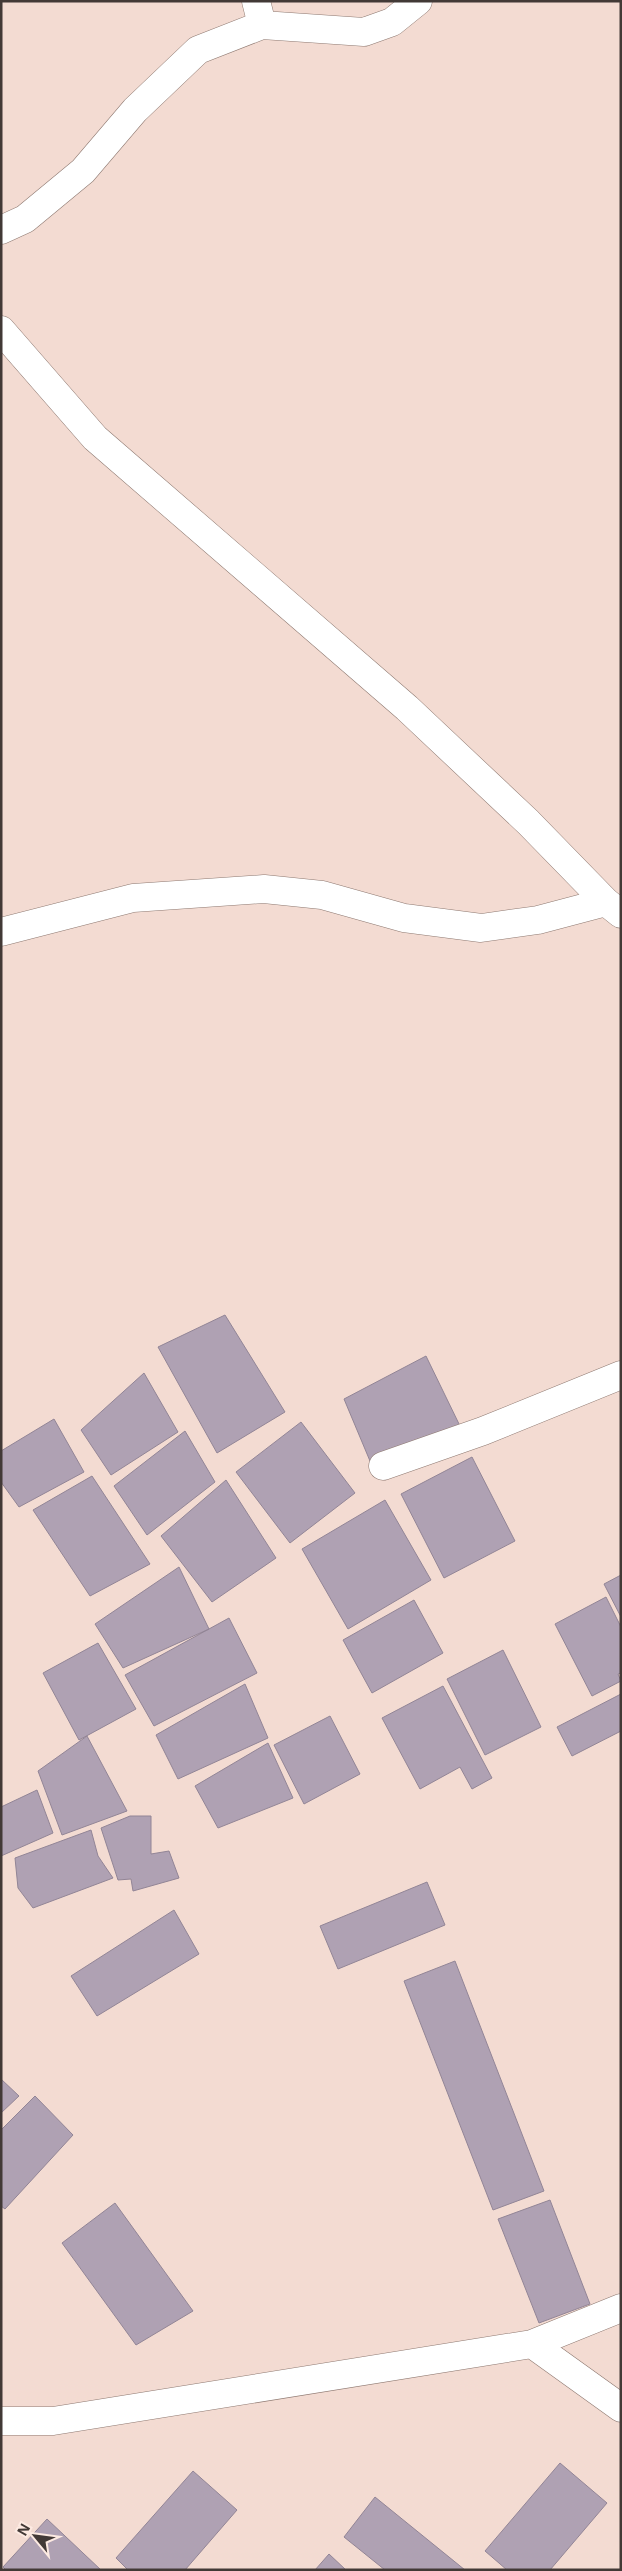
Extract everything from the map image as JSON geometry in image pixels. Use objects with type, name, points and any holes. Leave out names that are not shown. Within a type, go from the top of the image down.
[{"type":"street","points":[[1,230],[26,219],[83,171],[135,110],[198,50],[259,13],[364,32],[392,22],[418,1]]},
{"type":"street","points":[[1,330],[95,438],[407,708],[528,822],[613,908]]},
{"type":"street","points":[[1,932],[133,898],[264,889],[322,895],[404,918],[481,928],[613,908]]},
{"type":"street","points":[[384,1466],[483,1431],[621,1375]]},
{"type":"street","points":[[1,2421],[53,2421],[532,2344],[621,2308]]},
{"type":"street","points":[[532,2344],[621,2408]]},
{"type":"building","points":[[225,1315],[285,1412],[217,1453],[158,1347]]},
{"type":"building","points":[[426,1356],[460,1426],[370,1461],[344,1399]]},
{"type":"building","points":[[144,1373],[178,1432],[111,1475],[81,1430]]},
{"type":"building","points":[[54,1419],[84,1472],[19,1507],[1,1482],[1,1451]]},
{"type":"building","points":[[301,1422],[355,1493],[290,1543],[236,1472]]},
{"type":"building","points":[[185,1431],[215,1482],[147,1535],[114,1486]]},
{"type":"building","points":[[472,1457],[515,1541],[444,1578],[401,1494]]},
{"type":"building","points":[[92,1476],[150,1564],[90,1596],[33,1510]]},
{"type":"building","points":[[226,1480],[276,1558],[212,1602],[161,1536]]},
{"type":"building","points":[[385,1500],[431,1580],[348,1629],[302,1549]]},
{"type":"building","points":[[179,1567],[209,1629],[123,1668],[95,1624]]},
{"type":"building","points":[[621,1575],[621,1617],[604,1584]]},
{"type":"building","points":[[606,1597],[621,1627],[621,1673],[618,1674],[621,1681],[592,1696],[555,1624]]},
{"type":"building","points":[[414,1600],[443,1653],[372,1693],[343,1640]]},
{"type":"building","points":[[229,1618],[257,1673],[154,1726],[125,1675]]},
{"type":"building","points":[[98,1643],[136,1709],[79,1740],[43,1673]]},
{"type":"building","points":[[503,1650],[541,1727],[485,1755],[447,1679]]},
{"type":"building","points":[[245,1684],[268,1738],[178,1779],[156,1735]]},
{"type":"building","points":[[443,1686],[492,1778],[472,1789],[460,1767],[420,1789],[382,1718]]},
{"type":"building","points":[[621,1694],[621,1731],[572,1756],[557,1727]]},
{"type":"building","points":[[330,1716],[360,1774],[304,1804],[274,1745]]},
{"type":"building","points":[[87,1736],[127,1811],[62,1835],[38,1771]]},
{"type":"building","points":[[268,1743],[293,1798],[218,1828],[195,1786]]},
{"type":"building","points":[[37,1790],[53,1833],[1,1856],[1,1807]]},
{"type":"building","points":[[130,1816],[151,1816],[151,1854],[169,1851],[179,1878],[133,1891],[131,1879],[118,1880],[101,1828]]},
{"type":"building","points":[[91,1830],[98,1856],[113,1878],[33,1908],[18,1888],[15,1858]]},
{"type":"building","points":[[427,1882],[445,1925],[338,1969],[320,1926]]},
{"type":"building","points":[[174,1910],[199,1954],[97,2016],[71,1976]]},
{"type":"building","points":[[455,1961],[544,2191],[493,2210],[404,1981]]},
{"type":"building","points":[[1,2079],[19,2096],[1,2113]]},
{"type":"building","points":[[35,2096],[73,2135],[5,2209],[1,2206],[1,2130]]},
{"type":"building","points":[[550,2200],[590,2304],[539,2323],[498,2219]]},
{"type":"building","points":[[115,2203],[193,2311],[136,2345],[62,2243]]},
{"type":"building","points":[[560,2463],[607,2503],[550,2570],[507,2570],[485,2551]]},
{"type":"building","points":[[193,2471],[237,2510],[185,2570],[128,2570],[116,2558]]},
{"type":"building","points":[[375,2497],[465,2570],[385,2570],[344,2537]]},
{"type":"building","points":[[47,2519],[101,2570],[6,2570],[3,2567]]},
{"type":"building","points":[[329,2554],[346,2570],[315,2570]]}]
